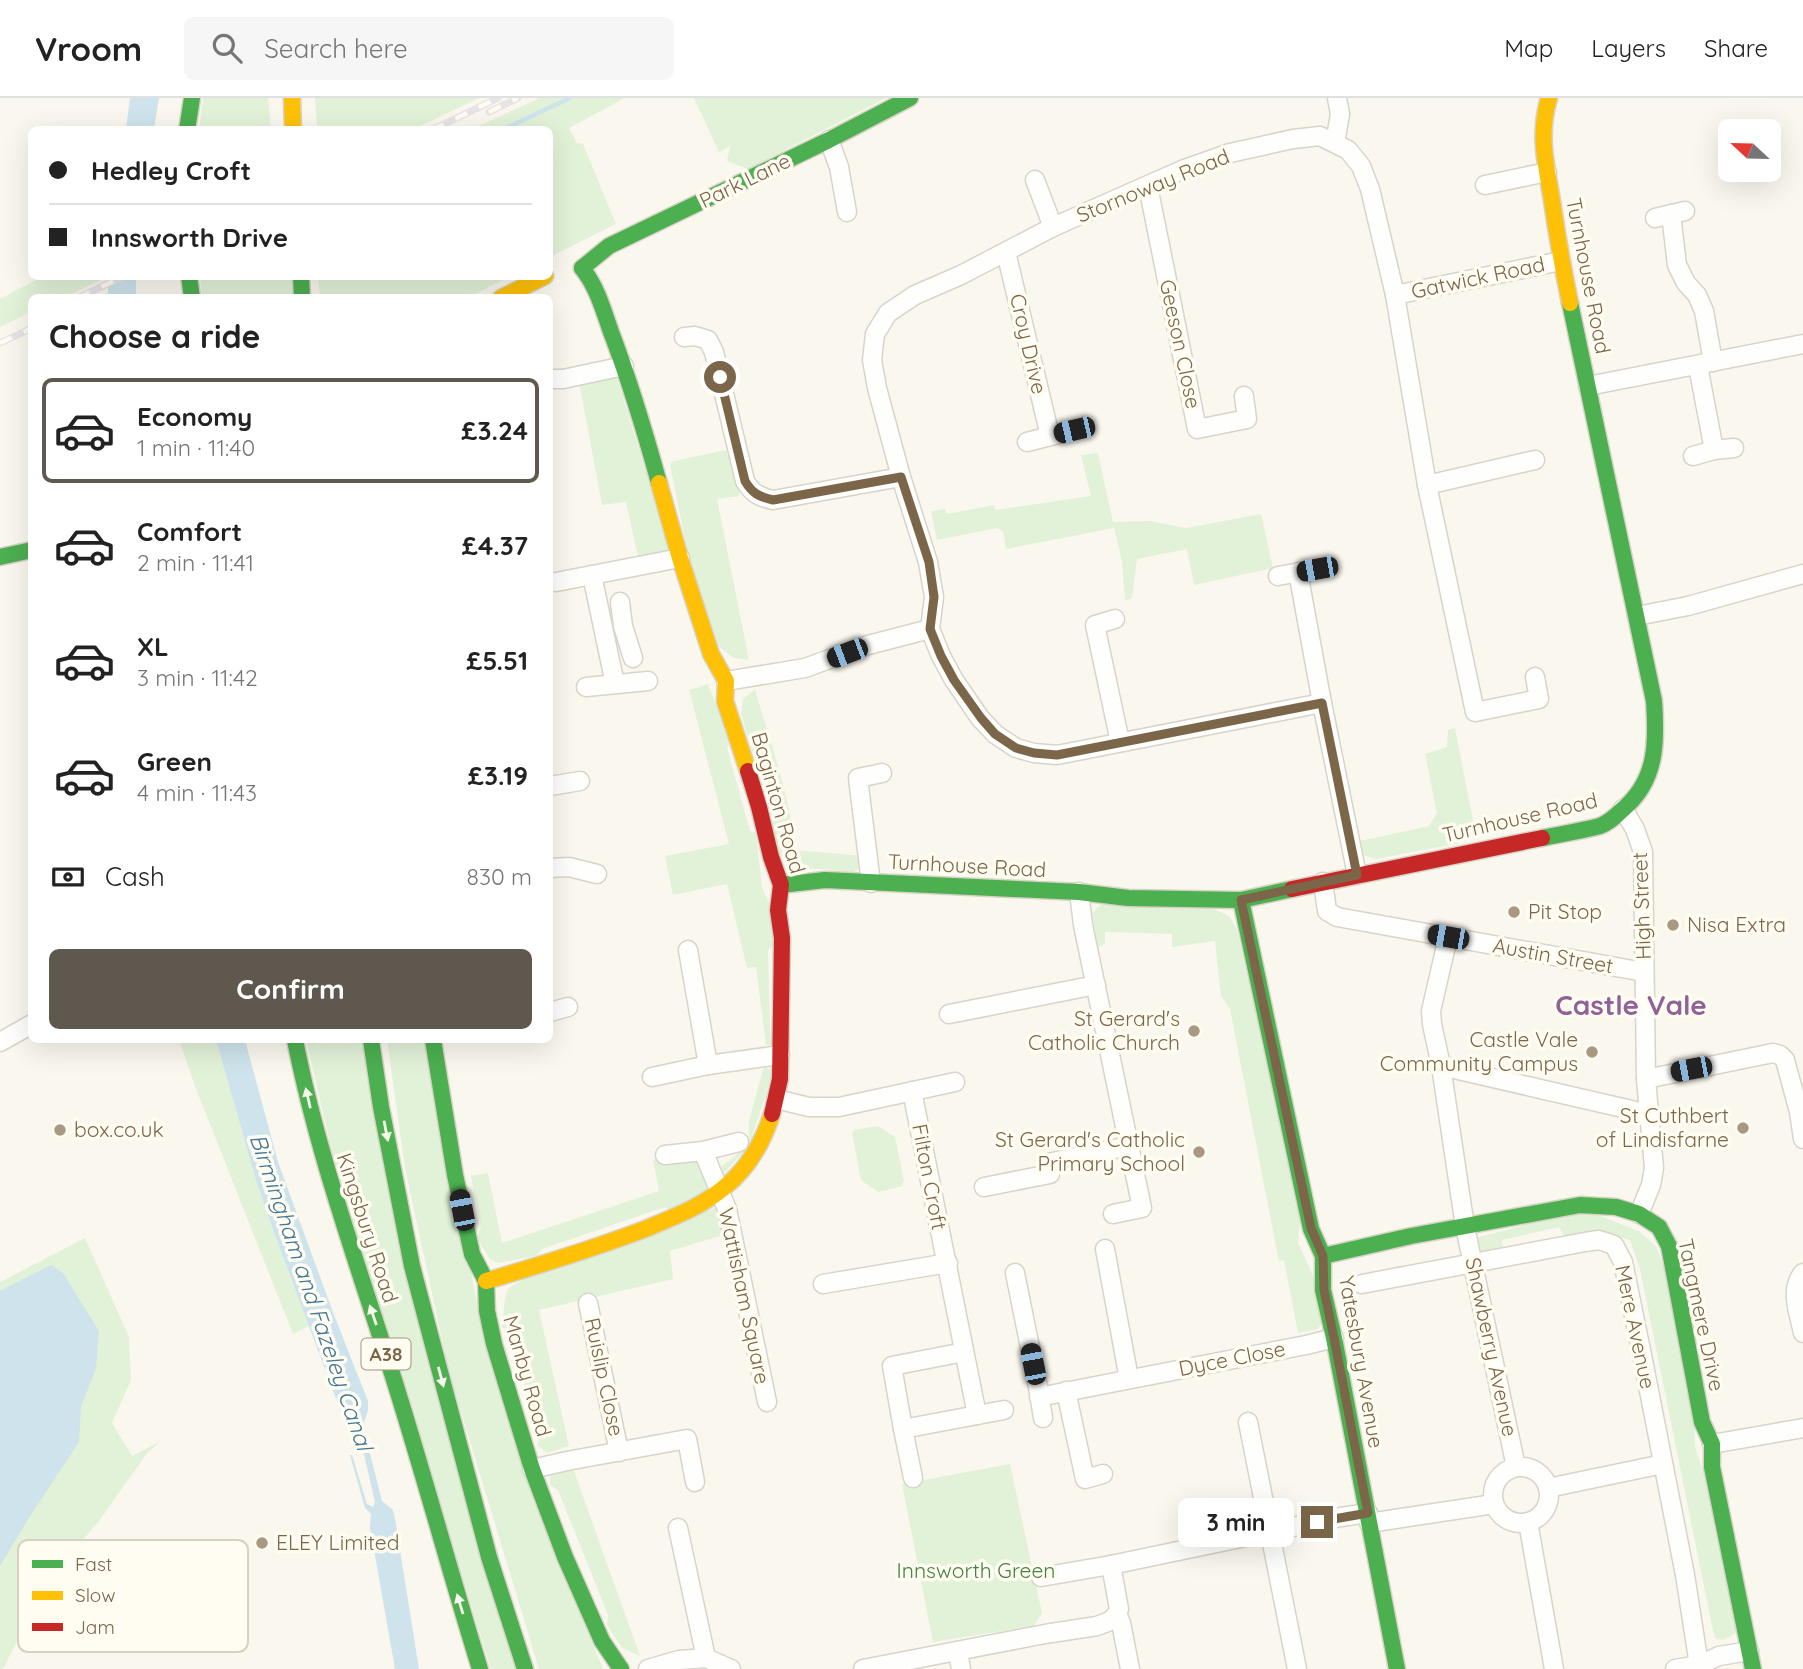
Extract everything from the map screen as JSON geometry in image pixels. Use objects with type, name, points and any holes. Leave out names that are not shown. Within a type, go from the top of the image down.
[{"type":"main road","points":[[188,126],[192,98]]},
{"type":"main road","points":[[292,98],[293,126]]},
{"type":"main road","name":"Park Lane","points":[[582,268],[609,246],[910,98]]},
{"type":"main road","name":"Turnhouse Road","points":[[781,885],[825,880],[1079,892],[1128,898],[1241,900],[1603,825],[1634,799],[1644,786],[1655,746],[1654,701],[1561,261],[1542,139],[1549,98]]},
{"type":"main road","points":[[553,272],[582,268]]},
{"type":"main road","name":"Baginton Road","points":[[486,1281],[528,1270],[627,1235],[694,1208],[720,1191],[739,1174],[755,1154],[768,1126],[780,1079],[782,938],[778,910],[781,885],[725,701],[726,681],[711,654],[624,366],[592,281],[582,268]]},
{"type":"main road","points":[[509,294],[537,280]]},
{"type":"main road","points":[[0,557],[28,551]]},
{"type":"main road","name":"Yatesbury Avenue","points":[[1241,900],[1311,1228],[1323,1256],[1324,1290],[1397,1669]]},
{"type":"main road","name":"Kingsbury Road","points":[[296,1043],[319,1147],[395,1382],[480,1669]]},
{"type":"main road","name":"Kingsbury Road","points":[[371,1043],[412,1266],[489,1557],[525,1669]]},
{"type":"main road","name":"Manby Road","points":[[434,1043],[462,1210],[472,1254],[486,1281],[487,1311],[494,1344],[532,1469],[584,1603],[602,1641],[621,1669]]},
{"type":"main road","name":"Tangmere Drive","points":[[1323,1256],[1411,1236],[1580,1205],[1616,1207],[1639,1214],[1659,1227],[1669,1246],[1702,1422],[1712,1444],[1712,1466],[1751,1660]]},
{"type":"street","points":[[1337,98],[1340,114],[1335,143],[1348,150],[1361,166],[1370,189],[1395,295],[1427,485],[1475,712],[1539,699],[1535,677]]},
{"type":"street","name":"Stornoway Road","points":[[930,629],[934,597],[929,562],[901,477],[872,360],[876,334],[888,313],[915,295],[961,275],[1053,227],[1182,170],[1230,153],[1293,139],[1320,136],[1335,143]]},
{"type":"street","points":[[829,140],[839,167],[847,212]]},
{"type":"street","points":[[1485,185],[1547,172]]},
{"type":"street","points":[[1035,180],[1053,227]]},
{"type":"street","name":"Geeson Close","points":[[1147,186],[1197,429],[1247,419],[1244,397]]},
{"type":"street","points":[[1671,214],[1677,265],[1704,311],[1714,450]]},
{"type":"street","name":"Croy Drive","points":[[1006,252],[1050,436]]},
{"type":"street","name":"Gatwick Road","points":[[1395,295],[1561,261]]},
{"type":"street","points":[[684,337],[695,336],[708,341],[714,352],[745,481],[760,497],[773,500],[901,477]]},
{"type":"street","points":[[1588,386],[1803,344]]},
{"type":"street","points":[[554,379],[624,366]]},
{"type":"street","points":[[1027,442],[1074,430]]},
{"type":"street","points":[[1693,456],[1734,448]]},
{"type":"street","points":[[1427,485],[1535,460]]},
{"type":"street","points":[[556,582],[680,558]]},
{"type":"street","points":[[1278,576],[1317,569]]},
{"type":"street","points":[[1298,572],[1357,875]]},
{"type":"street","points":[[1637,616],[1688,606],[1803,574]]},
{"type":"street","points":[[592,575],[615,684]]},
{"type":"street","points":[[620,602],[623,626],[633,659]]},
{"type":"street","points":[[1115,619],[1095,625],[1119,742]]},
{"type":"street","points":[[604,633],[623,626]]},
{"type":"street","points":[[726,681],[805,668],[868,645],[930,629],[954,680],[995,734],[1016,748],[1057,755],[1322,703]]},
{"type":"street","points":[[586,687],[648,681]]},
{"type":"street","points":[[871,883],[858,778],[882,773]]},
{"type":"street","points":[[553,786],[580,781]]},
{"type":"street","name":"High Street","points":[[1623,809],[1635,829],[1643,852],[1646,1079],[1654,1168],[1651,1185],[1639,1214]]},
{"type":"street","points":[[553,868],[596,871]]},
{"type":"street","name":"Austin Street","points":[[1324,881],[1328,911],[1337,917],[1644,972]]},
{"type":"street","points":[[1079,892],[1083,925],[1142,1208],[1113,1214]]},
{"type":"street","name":"Shawberry Avenue","points":[[1448,937],[1431,1011],[1432,1024],[1441,1066],[1465,1227],[1516,1467]]},
{"type":"street","points":[[688,950],[708,1065]]},
{"type":"street","points":[[949,1014],[1096,985]]},
{"type":"street","points":[[553,1011],[568,1007]]},
{"type":"street","points":[[0,1042],[28,1026]]},
{"type":"street","points":[[1646,1079],[1773,1053],[1780,1055],[1785,1060],[1803,1139]]},
{"type":"street","points":[[652,1077],[708,1065],[780,1055]]},
{"type":"street","points":[[1441,1066],[1649,1114]]},
{"type":"street","points":[[776,1099],[824,1108],[839,1107],[955,1082]]},
{"type":"street","name":"Filton Croft","points":[[912,1091],[977,1415]]},
{"type":"street","points":[[665,1155],[704,1151],[739,1142]]},
{"type":"street","points":[[984,1187],[1050,1174],[1048,1163],[1129,1146]]},
{"type":"street","name":"Wattisham Square","points":[[704,1151],[727,1209],[767,1402]]},
{"type":"street","name":"Mere Avenue","points":[[1362,1284],[1599,1240],[1614,1245],[1623,1262],[1685,1575],[1699,1665]]},
{"type":"street","points":[[1105,1250],[1129,1379]]},
{"type":"street","points":[[823,1284],[947,1263]]},
{"type":"street","points":[[1015,1273],[1043,1418]]},
{"type":"street","points":[[1803,1273],[1795,1289],[1803,1333]]},
{"type":"street","name":"Ruislip Close","points":[[588,1303],[619,1452]]},
{"type":"street","name":"Dyce Close","points":[[1040,1396],[1334,1338]]},
{"type":"street","points":[[913,1478],[892,1366],[964,1352]]},
{"type":"street","points":[[1066,1391],[1085,1479],[1102,1475]]},
{"type":"street","points":[[904,1429],[1003,1410]]},
{"type":"street","points":[[1248,1422],[1297,1669]]},
{"type":"street","points":[[1712,1444],[1803,1428]]},
{"type":"street","name":"Ruislip Close","points":[[532,1469],[687,1439],[695,1482]]},
{"type":"street","points":[[1548,1488],[1663,1464]]},
{"type":"street","points":[[1516,1467],[1524,1467],[1539,1474],[1548,1488],[1547,1505],[1542,1513],[1528,1522],[1519,1523],[1504,1517],[1494,1504],[1495,1485],[1500,1477],[1516,1467]]},
{"type":"street","points":[[1041,1577],[1270,1532],[1494,1504]]},
{"type":"street","points":[[1528,1522],[1554,1669]]},
{"type":"street","points":[[678,1528],[706,1658]]},
{"type":"street","points":[[863,1669],[1045,1633],[1097,1626],[1110,1621],[1119,1609],[1111,1564]]},
{"type":"street","points":[[1117,1615],[1130,1669]]},
{"type":"street","points":[[958,1651],[961,1669]]},
{"type":"street","points":[[1675,1669],[1699,1665],[1719,1656],[1751,1660]]},
{"type":"street","points":[[648,1669],[679,1660],[706,1658],[732,1669]]},
{"type":"green space","points":[[203,98],[268,98],[271,126],[200,126]]},
{"type":"green space","points":[[315,98],[479,98],[420,126],[317,126]]},
{"type":"green space","points":[[540,98],[625,98],[569,128],[577,143],[583,144],[616,224],[553,256],[553,126],[479,126]]},
{"type":"green space","points":[[694,98],[886,98],[748,169],[727,161],[730,146],[719,152]]},
{"type":"green space","points":[[36,280],[101,280],[71,294],[28,294],[28,313],[0,327],[0,299]]},
{"type":"green space","points":[[200,280],[293,280],[295,294],[202,294]]},
{"type":"green space","points":[[318,280],[503,280],[475,294],[320,294]]},
{"type":"green space","points":[[616,375],[669,546],[665,553],[638,557],[626,502],[602,505],[579,382]]},
{"type":"green space","points":[[726,450],[740,496],[717,499],[749,660],[734,658],[719,647],[687,550],[670,464]]},
{"type":"green space","points":[[1098,453],[1113,522],[1150,521],[1186,528],[1261,514],[1273,568],[1194,585],[1187,549],[1137,559],[1132,598],[1125,601],[1122,561],[1114,528],[1006,549],[1003,531],[997,528],[937,540],[931,511],[945,509],[947,514],[994,505],[996,510],[1091,496],[1081,455]]},
{"type":"green space","points":[[708,684],[731,742],[727,748],[750,831],[756,833],[762,888],[769,903],[773,945],[768,950],[772,1045],[766,1045],[756,967],[747,968],[727,884],[673,895],[665,856],[729,844],[689,690]]},
{"type":"green space","points":[[755,689],[784,789],[795,850],[863,856],[858,869],[852,873],[791,869],[780,854],[741,713],[743,699]]},
{"type":"green space","points":[[1455,728],[1473,820],[1472,830],[1489,829],[1460,843],[1376,859],[1363,855],[1360,841],[1429,826],[1437,813],[1425,754],[1447,747],[1448,730]]},
{"type":"green space","points":[[1102,904],[1209,907],[1229,916],[1237,930],[1301,1212],[1298,1243],[1312,1273],[1324,1319],[1318,1329],[1298,1333],[1284,1260],[1279,1262],[1230,1009],[1221,996],[1215,941],[1172,947],[1172,934],[1105,932],[1105,944],[1098,947],[1092,913]]},
{"type":"green space","points":[[180,1043],[217,1043],[256,1180],[309,1326],[293,1334]]},
{"type":"green space","points":[[307,1043],[362,1043],[519,1669],[491,1669],[339,1182]]},
{"type":"green space","points":[[387,1043],[429,1043],[476,1298],[524,1473],[603,1669],[539,1669],[449,1372],[405,1168]]},
{"type":"green space","points":[[764,1066],[770,1070],[771,1078],[749,1146],[724,1173],[722,1166],[749,1141],[749,1121]]},
{"type":"green space","points":[[878,1126],[895,1137],[904,1181],[902,1186],[878,1192],[861,1180],[852,1133],[854,1130]]},
{"type":"green space","points":[[702,1156],[710,1189],[669,1210],[665,1207],[542,1249],[536,1256],[498,1263],[490,1259],[477,1238],[481,1227],[471,1176],[488,1173],[502,1243],[659,1191],[653,1160]]},
{"type":"green space","points":[[715,1208],[720,1211],[727,1234],[670,1251],[673,1279],[539,1310],[569,1446],[547,1453],[537,1445],[540,1438],[508,1332],[502,1327],[508,1289],[523,1279]]},
{"type":"green space","points":[[1574,1212],[1600,1216],[1639,1231],[1656,1246],[1666,1273],[1693,1401],[1695,1446],[1712,1500],[1736,1633],[1723,1640],[1716,1639],[1713,1631],[1640,1269],[1630,1240],[1600,1232],[1565,1238],[1559,1227],[1502,1240],[1503,1249],[1484,1252],[1477,1247],[1479,1237]]},
{"type":"green space","points":[[85,1238],[129,1337],[131,1380],[112,1423],[132,1456],[161,1441],[147,1453],[83,1540],[18,1540],[18,1639],[3,1669],[0,1669],[0,1282]]},
{"type":"green space","name":"Innsworth Green","points":[[1010,1464],[1042,1613],[1034,1626],[933,1642],[902,1484]]},
{"type":"green space","points":[[573,1466],[640,1656],[622,1648],[607,1625],[608,1615],[558,1490],[550,1485],[553,1471]]},
{"type":"water","points":[[130,98],[159,98],[154,126],[126,126]]},
{"type":"water","points":[[108,280],[136,280],[136,294],[108,294]]},
{"type":"water","name":"Birmingham and Fazeley Canal","points":[[217,1043],[246,1043],[278,1162],[368,1401],[363,1426],[382,1501],[393,1510],[419,1669],[395,1669],[370,1527],[371,1514],[365,1508],[350,1455],[367,1504],[373,1507],[375,1502],[358,1429],[341,1412],[256,1180]]},
{"type":"water","points":[[51,1265],[63,1273],[99,1331],[96,1368],[81,1407],[79,1442],[0,1566],[0,1291]]},
{"type":"waterway","points":[[510,126],[570,98]]},
{"type":"railway","points":[[440,126],[498,98]]},
{"type":"railway","points":[[489,112],[518,98]]},
{"type":"railway","points":[[86,294],[116,280]]},
{"type":"railway","points":[[0,343],[28,330]]},
{"type":"traffic: fast","points":[[188,126],[192,98]]},
{"type":"traffic: fast","points":[[582,268],[609,246],[910,98]]},
{"type":"traffic: fast","points":[[582,268],[602,307],[631,388],[659,483]]},
{"type":"traffic: fast","points":[[190,280],[191,294]]},
{"type":"traffic: fast","points":[[301,280],[302,294]]},
{"type":"traffic: fast","points":[[1542,838],[1600,826],[1634,799],[1648,774],[1655,732],[1654,701],[1570,303]]},
{"type":"traffic: fast","points":[[0,557],[28,551]]},
{"type":"traffic: fast","points":[[781,885],[825,880],[1079,892],[1128,898],[1241,900],[1292,889]]},
{"type":"traffic: fast","points":[[1241,900],[1311,1229],[1323,1256],[1323,1290],[1397,1669]]},
{"type":"traffic: fast","points":[[296,1043],[326,1164],[402,1405],[480,1669]]},
{"type":"traffic: fast","points":[[371,1043],[412,1266],[489,1557],[525,1669]]},
{"type":"traffic: fast","points":[[433,1043],[455,1175],[472,1254],[486,1281],[487,1311],[494,1344],[532,1469],[565,1557],[602,1641],[621,1669]]},
{"type":"traffic: fast","points":[[1323,1256],[1411,1236],[1580,1205],[1616,1207],[1639,1214],[1659,1227],[1669,1246],[1702,1422],[1712,1444],[1712,1467],[1753,1669]]},
{"type":"traffic: slow","points":[[292,98],[293,126]]},
{"type":"traffic: slow","points":[[1549,98],[1544,125],[1544,150],[1570,303]]},
{"type":"traffic: slow","points":[[509,294],[537,280]]},
{"type":"traffic: slow","points":[[659,483],[711,654],[726,681],[725,701],[748,771]]},
{"type":"traffic: slow","points":[[486,1281],[625,1236],[698,1205],[717,1193],[742,1171],[760,1144],[772,1114]]},
{"type":"traffic: jam","points":[[748,771],[781,885],[778,910],[782,938],[780,1079],[772,1114]]},
{"type":"traffic: jam","points":[[1292,889],[1542,838]]},
{"type":"place","name":"Pit Stop","points":[[1514,912]]},
{"type":"place","name":"Nisa Extra","points":[[1673,925]]},
{"type":"place","name":"St Gerard's Catholic Church","points":[[1194,1031]]},
{"type":"place","name":"Castle Vale Community Campus","points":[[1592,1052]]},
{"type":"place","name":"St Cuthbert of Lindisfarne","points":[[1743,1128]]},
{"type":"place","name":"box.co.uk","points":[[60,1130]]},
{"type":"place","name":"St Gerard's Catholic Primary School","points":[[1199,1152]]},
{"type":"place","name":"ELEY Limited","points":[[262,1543]]},
{"type":"district","name":"Castle Vale","points":[[1631,1005]]},
{"type":"route","points":[[720,377],[745,481],[760,497],[773,500],[901,477],[929,562],[934,597],[930,629],[941,656],[981,718],[995,734],[1016,748],[1057,755],[1322,703],[1357,875],[1241,900],[1311,1228],[1323,1256],[1324,1290],[1368,1513],[1317,1522]]}]
